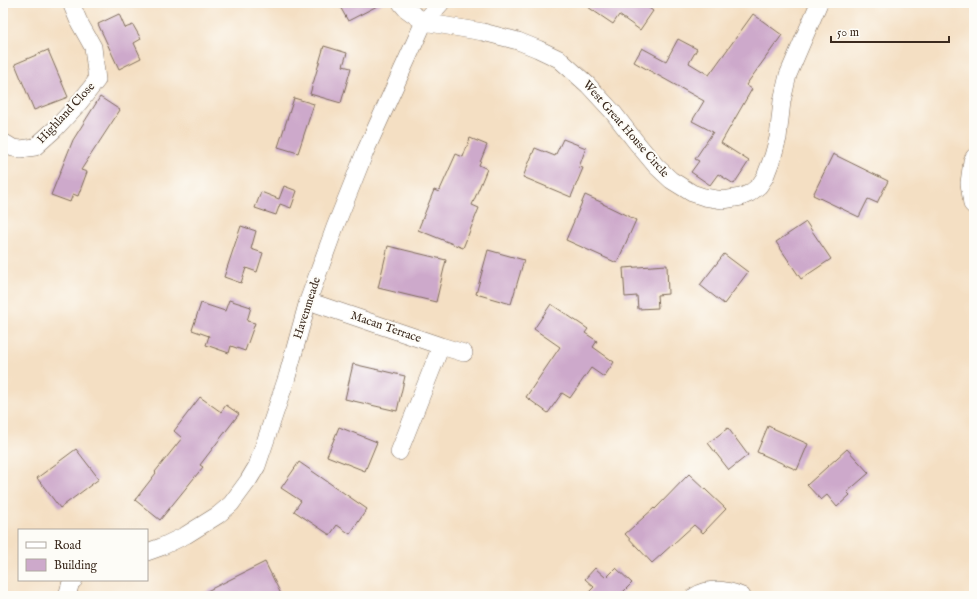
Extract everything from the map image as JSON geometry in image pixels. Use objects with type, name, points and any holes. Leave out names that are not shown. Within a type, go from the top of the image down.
[{"type":"street","name":"Highland Close","points":[[3,142],[13,148],[21,149],[35,147],[79,104],[97,80],[93,47],[79,22],[71,3]]},
{"type":"street","points":[[401,3],[406,9],[424,22]]},
{"type":"street","name":"Havenmeade","points":[[148,552],[186,535],[218,515],[231,504],[257,466],[287,377],[308,301],[362,159],[424,22],[441,3]]},
{"type":"street","name":"West Great House Circle","points":[[424,22],[483,32],[518,41],[558,59],[588,85],[612,111],[656,166],[671,180],[692,193],[704,197],[723,200],[741,197],[750,193],[759,186],[765,177],[778,138],[782,101],[788,75],[820,3]]},
{"type":"street","points":[[974,157],[972,161],[969,184],[972,204],[974,206]]},
{"type":"street","name":"Macan Terrace","points":[[308,301],[464,353]]},
{"type":"street","points":[[399,452],[441,346]]},
{"type":"street","points":[[67,596],[72,581]]},
{"type":"street","points":[[695,596],[715,589],[733,592],[742,596]]},
{"type":"building","points":[[338,3],[383,3],[348,21]]},
{"type":"building","points":[[582,3],[642,3],[653,11],[640,30],[619,15],[613,24]]},
{"type":"building","points":[[119,14],[125,28],[133,25],[141,39],[134,43],[141,58],[119,69],[98,24]]},
{"type":"building","points":[[753,14],[782,35],[746,85],[752,89],[721,143],[749,161],[734,184],[718,174],[710,185],[691,172],[699,161],[695,159],[713,132],[692,121],[704,101],[634,62],[642,48],[666,61],[678,39],[697,49],[689,63],[709,75]]},
{"type":"building","points":[[324,46],[347,53],[343,66],[351,68],[341,103],[310,94]]},
{"type":"building","points":[[48,50],[68,97],[34,110],[15,64]]},
{"type":"building","points":[[100,97],[120,110],[81,170],[87,172],[78,196],[73,194],[70,202],[51,195],[73,140]]},
{"type":"building","points":[[294,98],[314,104],[298,153],[278,147]]},
{"type":"building","points":[[470,138],[487,145],[479,165],[487,169],[472,205],[479,208],[463,248],[418,230],[434,190],[439,192],[456,154],[463,157]]},
{"type":"building","points":[[563,139],[586,148],[579,167],[583,168],[571,197],[523,177],[535,148],[555,156]]},
{"type":"building","points":[[833,154],[888,181],[877,203],[868,199],[859,217],[813,195]]},
{"type":"building","points":[[284,186],[297,191],[291,208],[280,204],[276,215],[255,208],[261,192],[279,199]]},
{"type":"building","points":[[585,195],[636,220],[617,263],[566,240]]},
{"type":"building","points":[[806,222],[831,259],[801,279],[776,242]]},
{"type":"building","points":[[241,226],[256,231],[251,249],[263,253],[257,272],[246,268],[241,283],[224,277]]},
{"type":"building","points":[[388,246],[446,260],[436,302],[378,288]]},
{"type":"building","points":[[488,250],[524,260],[511,304],[476,294]]},
{"type":"building","points":[[724,254],[748,272],[724,304],[700,285]]},
{"type":"building","points":[[667,265],[668,294],[657,295],[658,308],[638,309],[637,296],[625,297],[623,268]]},
{"type":"building","points":[[229,300],[251,307],[247,321],[255,323],[245,351],[231,346],[229,353],[206,345],[209,336],[192,330],[201,303],[225,311]]},
{"type":"building","points":[[551,304],[588,329],[585,333],[597,341],[593,347],[614,362],[604,377],[591,368],[570,398],[562,393],[548,413],[526,397],[560,347],[534,329]]},
{"type":"building","points":[[353,364],[405,376],[397,411],[345,399]]},
{"type":"building","points":[[200,397],[221,412],[226,405],[239,414],[200,465],[203,467],[160,520],[135,500],[182,438],[174,431]]},
{"type":"building","points":[[768,426],[808,444],[797,470],[757,452]]},
{"type":"building","points":[[339,427],[377,442],[365,471],[327,456]]},
{"type":"building","points":[[728,428],[748,455],[729,470],[708,443]]},
{"type":"building","points":[[76,449],[99,479],[60,508],[37,478]]},
{"type":"building","points":[[847,449],[869,473],[847,492],[850,495],[837,507],[827,495],[821,500],[807,485]]},
{"type":"building","points":[[299,462],[367,509],[350,534],[337,525],[330,535],[294,511],[301,501],[281,488]]},
{"type":"building","points":[[689,474],[726,509],[703,533],[694,525],[652,563],[625,534],[654,508],[655,509]]},
{"type":"building","points":[[265,562],[282,596],[197,596]]},
{"type":"building","points":[[595,568],[606,578],[616,568],[632,583],[619,596],[585,596],[594,587],[585,579]]}]
